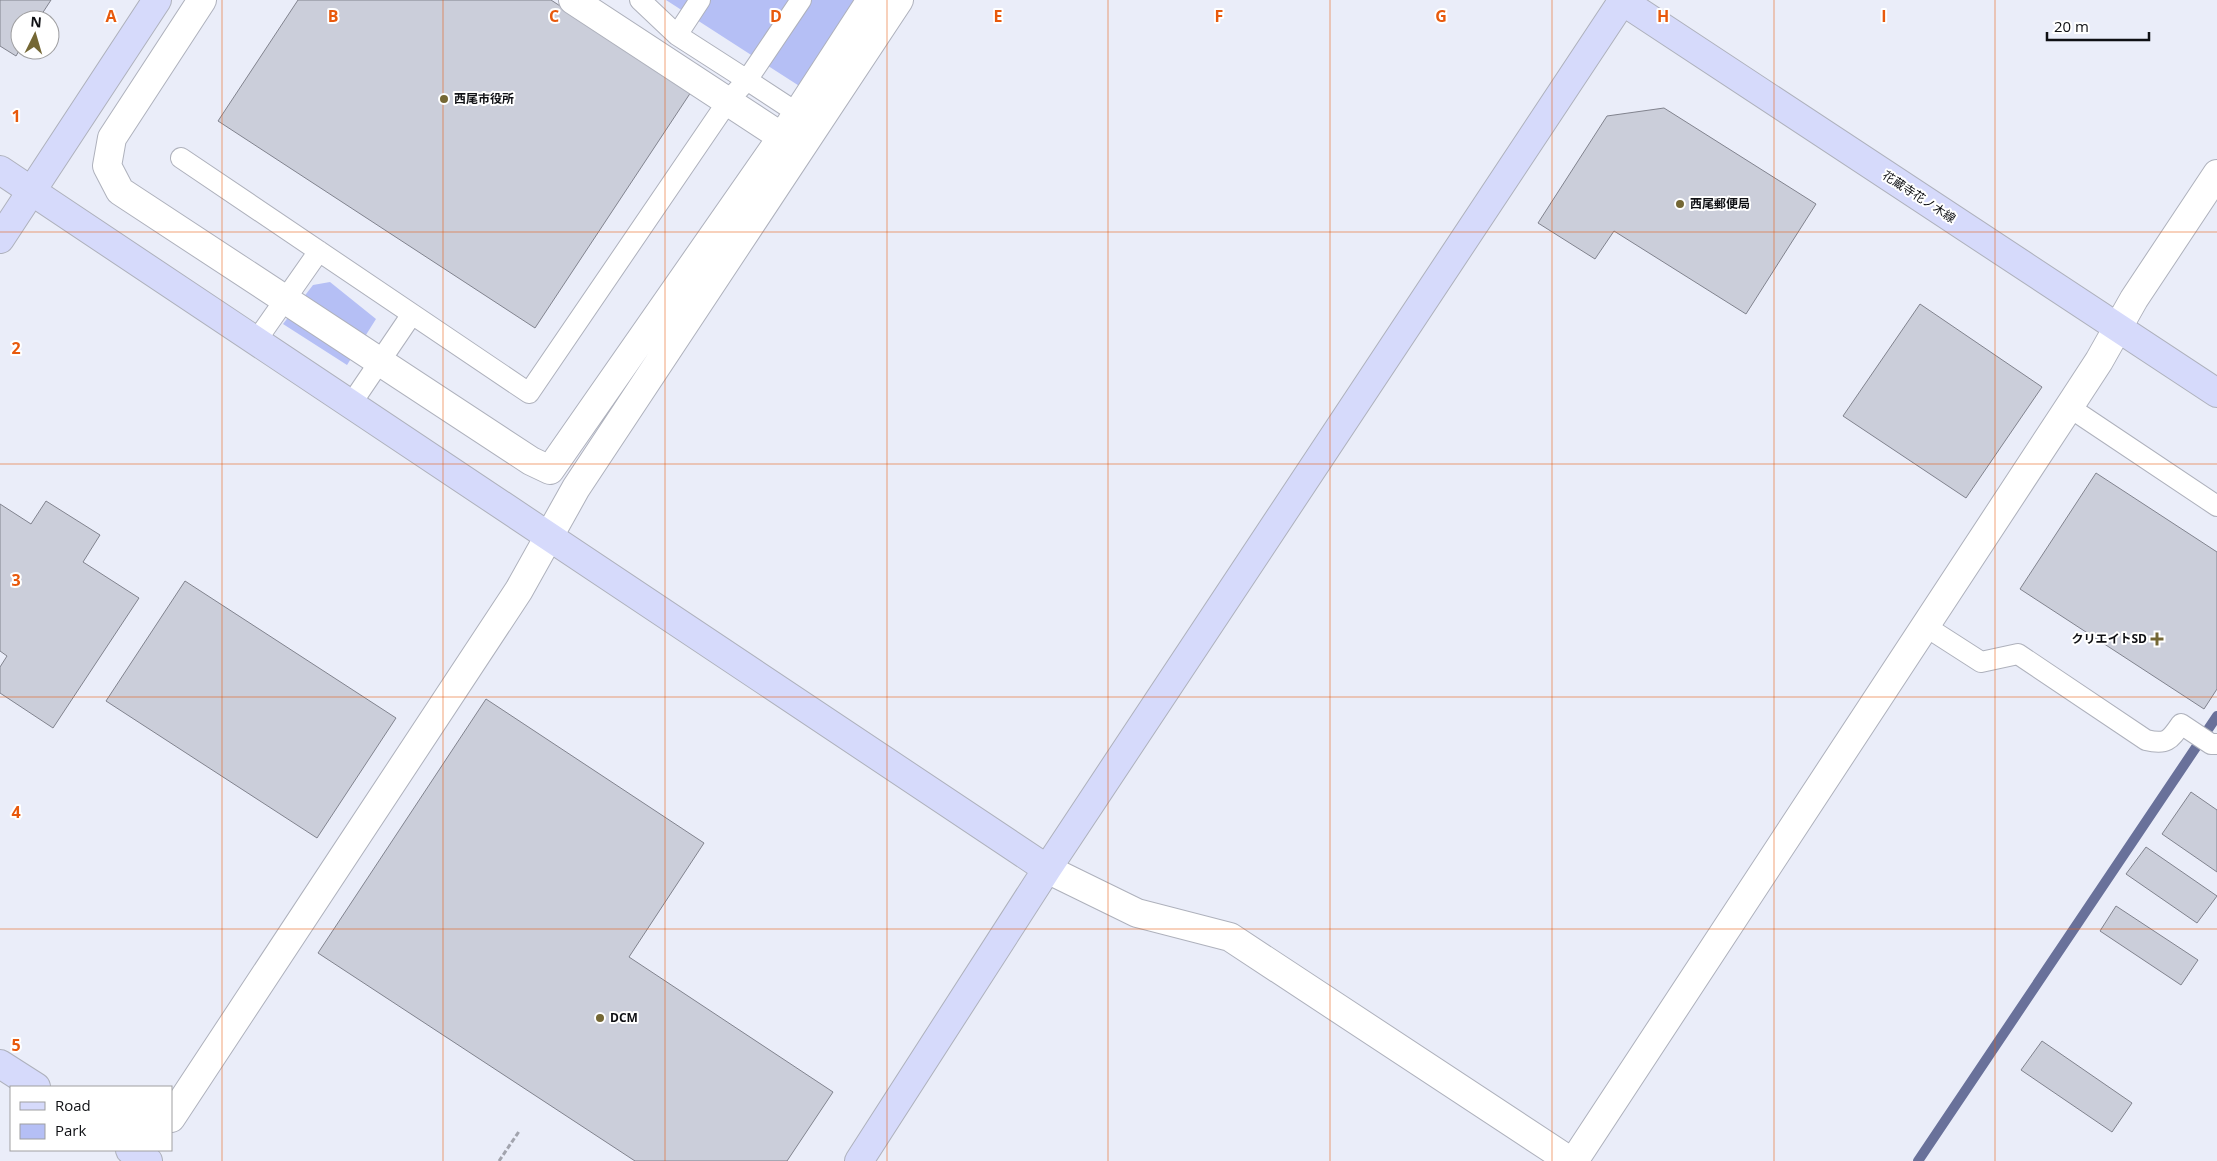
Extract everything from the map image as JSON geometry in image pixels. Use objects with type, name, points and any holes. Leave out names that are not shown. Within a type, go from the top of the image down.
[{"type":"street","points":[[0,239],[157,0]]},
{"type":"street","points":[[202,0],[112,138],[107,166],[120,191],[531,461],[550,470],[782,137],[807,119],[900,0]]},
{"type":"street","points":[[573,0],[782,137]]},
{"type":"street","points":[[172,1116],[519,590],[576,488],[807,119],[871,0]]},
{"type":"street","points":[[859,1161],[1048,869],[1622,0]]},
{"type":"street","name":"花蔵寺花ノ木線","points":[[1622,0],[2217,393]]},
{"type":"street","points":[[0,170],[1048,869],[1137,913],[1230,938],[1572,1161],[2069,407],[2134,299],[2217,174]]},
{"type":"street","points":[[0,1064],[34,1086]]},
{"type":"street","points":[[132,1151],[148,1161]]},
{"type":"lane","points":[[640,0],[676,35],[807,119]]},
{"type":"lane","points":[[676,35],[700,0]]},
{"type":"lane","points":[[182,158],[529,393],[728,101],[747,80],[801,0]]},
{"type":"lane","points":[[256,341],[319,252]]},
{"type":"lane","points":[[351,404],[412,314]]},
{"type":"lane","points":[[2069,407],[2217,506]]},
{"type":"lane","points":[[1925,626],[1981,662],[2018,654],[2146,740],[2158,743],[2171,739],[2181,724],[2208,741]]},
{"type":"path","points":[[499,1161],[520,1130]]},
{"type":"green space","points":[[666,0],[862,0],[804,89]]},
{"type":"green space","points":[[330,282],[376,319],[347,365],[283,324],[313,285]]},
{"type":"building","points":[[0,0],[51,0],[44,10],[10,10],[10,52],[0,46]]},
{"type":"building","name":"西尾市役所","points":[[298,0],[551,0],[691,92],[535,328],[218,121]]},
{"type":"building","points":[[1664,108],[1816,204],[1746,314],[1614,231],[1595,259],[1538,223],[1607,116]]},
{"type":"building","points":[[1920,304],[2042,387],[1966,498],[1843,416]]},
{"type":"building","name":"クリエイトSD","points":[[2096,473],[2217,552],[2217,689],[2204,709],[2020,589]]},
{"type":"building","points":[[46,501],[100,535],[83,562],[139,598],[53,728],[0,693],[0,667],[7,656],[0,651],[0,504],[31,524]]},
{"type":"building","points":[[185,581],[396,718],[317,838],[106,701]]},
{"type":"building","points":[[486,699],[704,843],[629,957],[833,1092],[787,1161],[635,1161],[318,953]]},
{"type":"building","points":[[2191,792],[2217,810],[2217,872],[2162,834]]},
{"type":"building","points":[[2146,847],[2217,896],[2197,923],[2126,874]]},
{"type":"building","points":[[2116,906],[2198,960],[2181,985],[2100,931]]},
{"type":"building","points":[[2042,1041],[2132,1103],[2112,1132],[2021,1070]]},
{"type":"waterway","points":[[1918,1161],[2217,716]]},
{"type":"place","name":"西尾市役所","points":[[444,99]]},
{"type":"place","name":"西尾郵便局","points":[[1680,204]]},
{"type":"place","name":"クリエイトSD","points":[[2157,639]]},
{"type":"place","name":"DCM","points":[[600,1018]]}]
